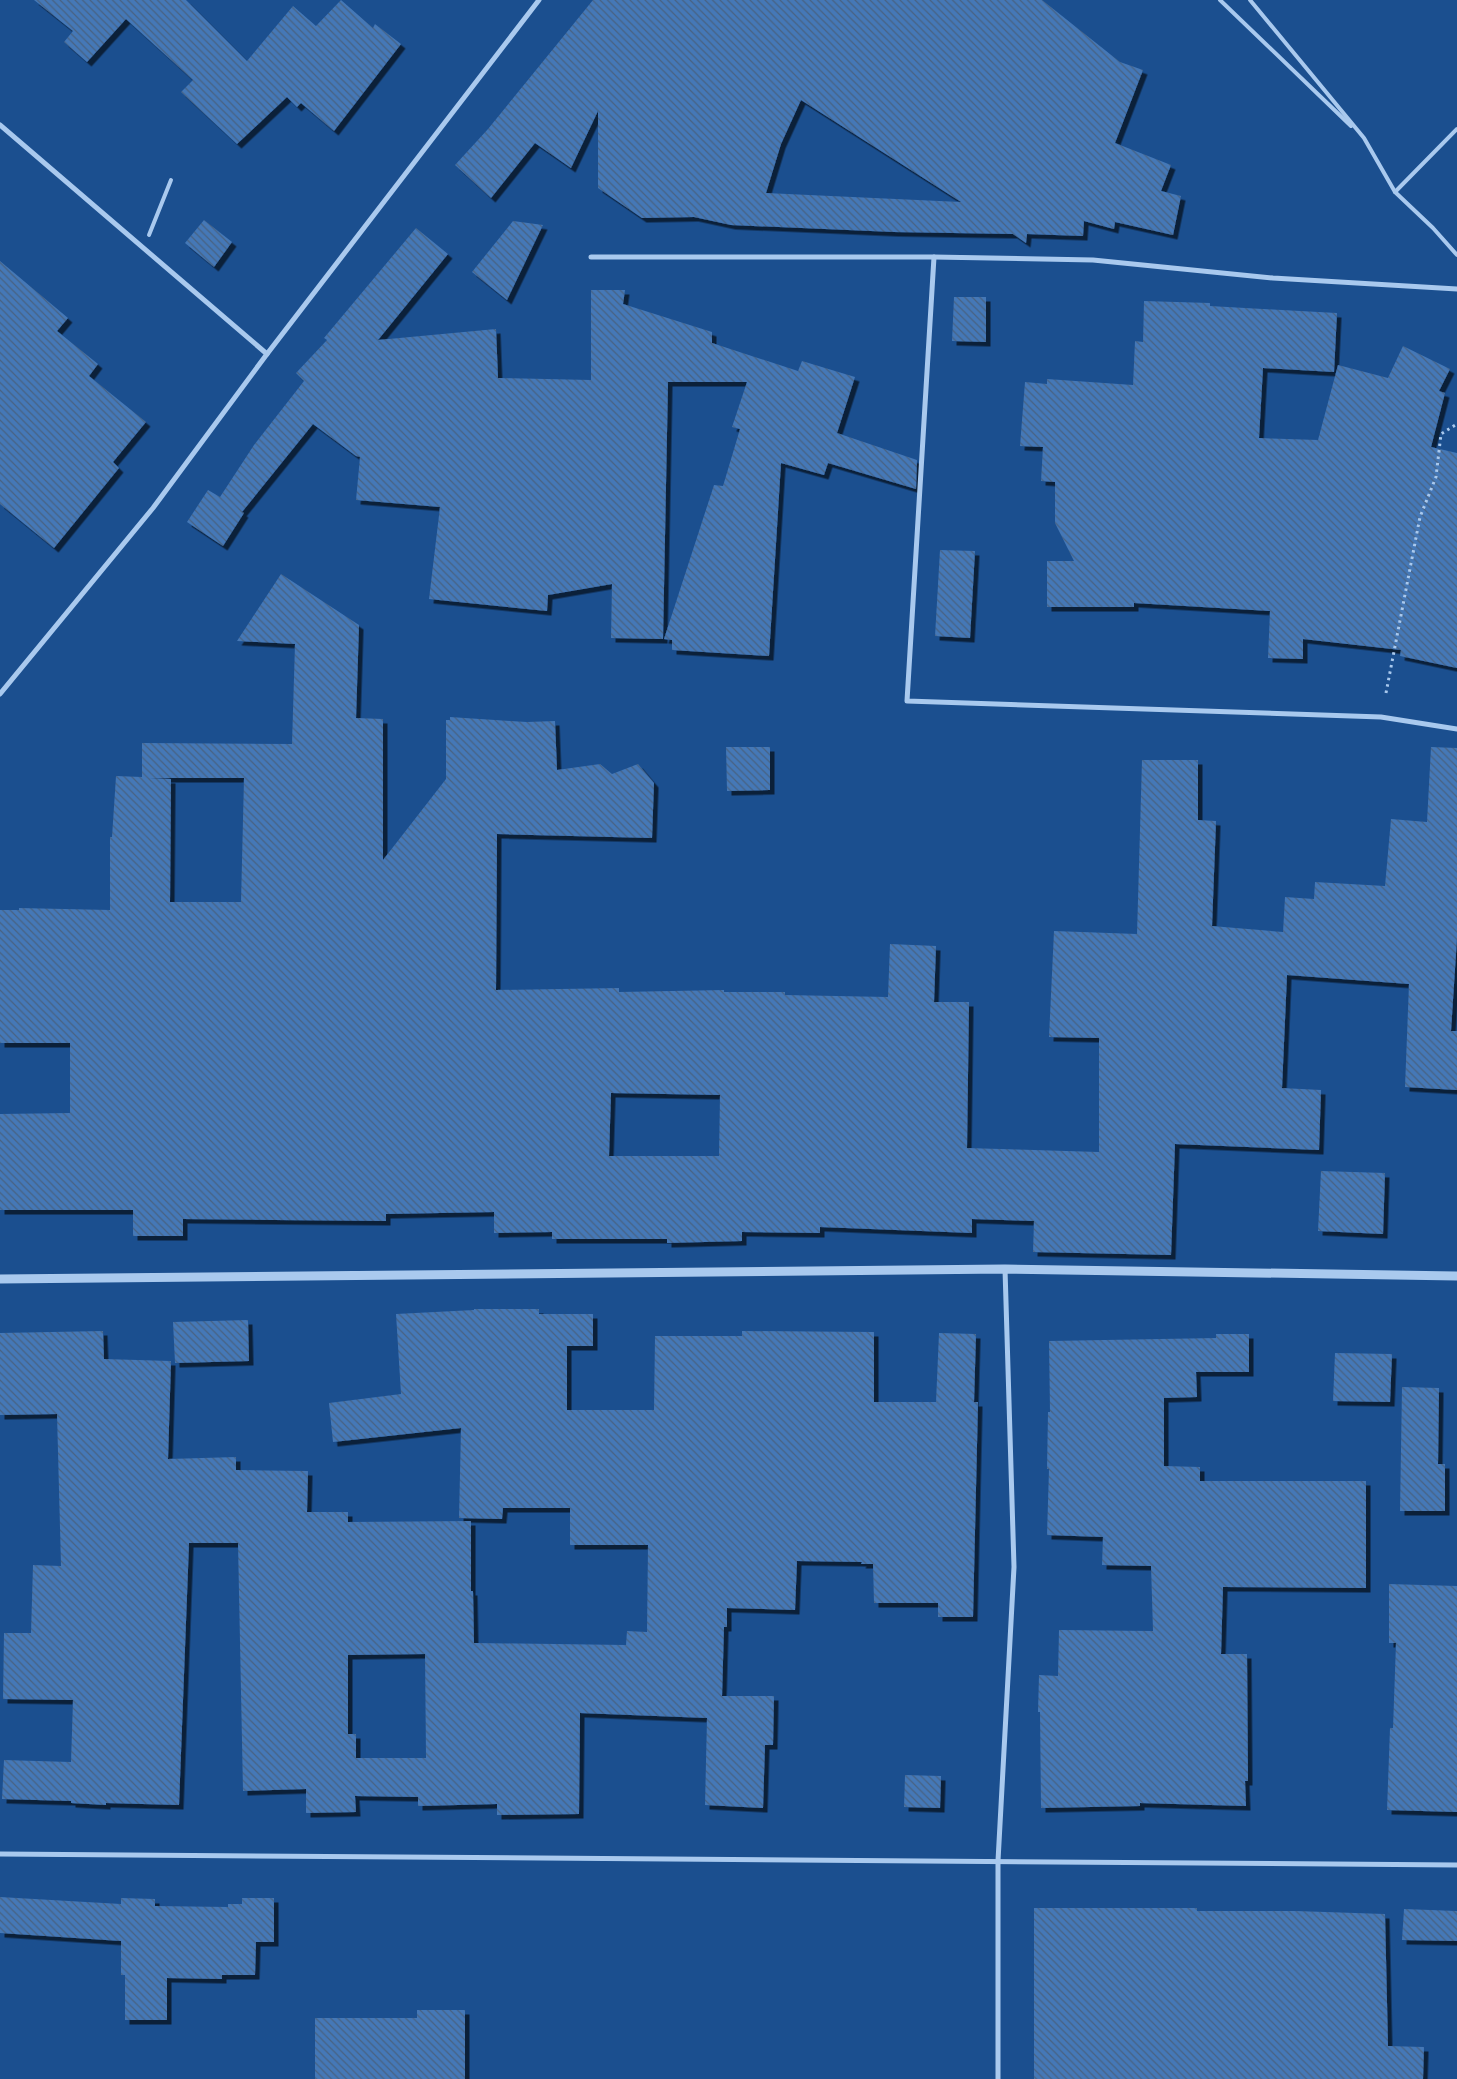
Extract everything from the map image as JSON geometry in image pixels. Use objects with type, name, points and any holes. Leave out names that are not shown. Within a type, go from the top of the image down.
[{"type":"street","points":[[0,694],[153,508],[267,354],[539,0]]},
{"type":"street","points":[[0,125],[267,354]]},
{"type":"street","points":[[591,257],[934,257],[1093,260],[1273,278],[1457,289]]},
{"type":"street","points":[[934,257],[907,701],[1381,717],[1457,730]]},
{"type":"street","points":[[998,2079],[998,1861],[1014,1567],[1005,1269]]},
{"type":"street","points":[[0,1279],[1005,1269],[1457,1276]]},
{"type":"street","points":[[0,1854],[1457,1866]]},
{"type":"lane","points":[[1220,0],[1364,138]]},
{"type":"lane","points":[[1250,0],[1364,138],[1395,192],[1433,228],[1457,255]]},
{"type":"lane","points":[[1395,192],[1457,129]]},
{"type":"lane","points":[[149,235],[171,180]]},
{"type":"path","points":[[1381,717],[1420,517],[1436,477],[1441,434],[1457,424]]},
{"type":"building","points":[[34,0],[186,0],[247,61],[293,6],[316,26],[341,0],[373,28],[375,24],[401,44],[334,131],[301,103],[297,107],[287,97],[237,144],[181,92],[193,80],[126,19],[87,62],[64,42],[73,31]]},
{"type":"building","points":[[593,0],[1042,0],[1120,62],[1143,70],[1115,143],[1171,165],[1161,191],[1181,196],[1173,235],[1115,222],[1114,229],[1084,221],[1083,236],[1027,234],[1026,243],[1013,234],[894,232],[731,225],[694,217],[642,218],[598,188],[598,111],[571,168],[535,143],[491,198],[455,165],[488,129]],"holes":[[[801,100],[961,202],[766,193],[781,144]]]},
{"type":"building","points":[[204,220],[232,242],[214,267],[185,243]]},
{"type":"building","points":[[513,221],[543,225],[507,300],[472,272]]},
{"type":"building","points":[[416,228],[448,254],[378,340],[496,329],[498,378],[591,380],[591,290],[625,290],[623,304],[712,332],[712,343],[798,371],[802,361],[855,377],[837,433],[917,460],[916,489],[828,463],[824,475],[781,463],[769,656],[672,650],[672,640],[664,639],[714,485],[723,486],[740,429],[732,427],[747,382],[668,382],[663,639],[611,638],[612,584],[548,595],[547,611],[429,599],[440,507],[356,500],[360,457],[313,424],[242,512],[244,513],[223,546],[187,522],[208,490],[220,497],[254,445],[304,381],[296,373],[327,340],[324,338]]},
{"type":"building","points":[[0,261],[68,318],[57,331],[98,364],[89,376],[146,422],[113,462],[119,468],[54,548],[0,504]]},
{"type":"building","points":[[954,297],[986,297],[986,342],[952,341]]},
{"type":"building","points":[[1144,301],[1210,303],[1210,306],[1337,313],[1334,372],[1263,368],[1259,438],[1318,440],[1338,365],[1388,378],[1403,346],[1450,369],[1439,391],[1445,393],[1431,447],[1457,453],[1457,668],[1400,656],[1401,650],[1303,639],[1303,659],[1268,658],[1270,611],[1134,603],[1134,607],[1047,607],[1047,561],[1074,561],[1055,523],[1055,482],[1041,481],[1043,447],[1020,446],[1025,382],[1047,384],[1047,379],[1133,385],[1135,341],[1143,342]]},
{"type":"building","points":[[940,550],[975,551],[970,638],[935,636]]},
{"type":"building","points":[[281,574],[359,625],[356,718],[383,719],[383,860],[446,779],[446,720],[450,720],[450,717],[527,722],[555,721],[557,770],[600,764],[612,774],[638,764],[654,783],[652,838],[497,834],[496,990],[619,988],[619,992],[724,990],[724,992],[785,992],[785,995],[888,997],[890,944],[936,946],[934,1002],[969,1002],[967,1148],[1099,1152],[1099,1038],[1049,1037],[1054,931],[1137,934],[1142,760],[1198,760],[1198,820],[1216,821],[1212,926],[1283,932],[1285,897],[1314,899],[1315,882],[1385,886],[1391,819],[1427,822],[1431,747],[1457,748],[1457,938],[1451,1031],[1457,1031],[1457,1090],[1405,1087],[1409,984],[1287,975],[1282,1088],[1321,1090],[1319,1150],[1175,1144],[1171,1255],[1033,1252],[1034,1221],[972,1219],[972,1233],[820,1227],[820,1233],[742,1232],[742,1241],[667,1243],[667,1239],[552,1239],[552,1232],[494,1233],[494,1212],[386,1214],[386,1221],[183,1219],[183,1236],[133,1236],[133,1210],[0,1210],[0,1114],[70,1113],[70,1043],[0,1043],[0,910],[19,910],[19,908],[110,910],[110,837],[112,837],[116,776],[142,777],[142,743],[292,744],[295,644],[237,641]],"holes":[[[149,778],[244,778],[241,902],[170,902],[171,779]],[[611,1093],[720,1095],[719,1156],[609,1156]]]},
{"type":"building","points":[[726,747],[770,747],[770,790],[727,791]]},
{"type":"building","points":[[1321,1171],[1385,1173],[1383,1234],[1318,1231]]},
{"type":"building","points":[[539,1309],[539,1314],[593,1314],[593,1346],[567,1346],[567,1410],[654,1410],[655,1336],[742,1336],[742,1331],[874,1332],[874,1402],[936,1402],[939,1333],[976,1334],[974,1402],[978,1402],[973,1617],[938,1617],[938,1603],[874,1603],[873,1564],[861,1564],[862,1562],[797,1561],[795,1610],[727,1608],[727,1627],[724,1627],[722,1696],[774,1696],[773,1745],[765,1745],[763,1808],[705,1805],[707,1718],[580,1713],[579,1814],[497,1815],[497,1804],[418,1806],[418,1797],[355,1796],[356,1812],[306,1813],[306,1789],[243,1791],[238,1543],[189,1543],[179,1805],[106,1803],[106,1805],[71,1803],[71,1801],[2,1799],[4,1760],[71,1762],[73,1700],[3,1699],[4,1633],[31,1633],[33,1565],[61,1566],[57,1414],[0,1415],[0,1333],[103,1331],[104,1359],[171,1361],[168,1459],[236,1457],[236,1470],[308,1471],[307,1512],[348,1512],[348,1522],[471,1521],[471,1591],[473,1591],[474,1643],[626,1645],[627,1631],[647,1632],[648,1545],[570,1545],[570,1508],[503,1508],[502,1519],[459,1518],[461,1428],[333,1442],[329,1403],[401,1394],[396,1314]],"holes":[[[425,1654],[426,1758],[356,1758],[356,1734],[348,1734],[348,1655]]]},
{"type":"building","points":[[248,1320],[249,1361],[175,1363],[173,1322]]},
{"type":"building","points":[[1216,1334],[1249,1334],[1249,1372],[1196,1372],[1197,1397],[1164,1398],[1164,1466],[1200,1467],[1200,1481],[1366,1481],[1366,1588],[1223,1587],[1221,1654],[1247,1654],[1248,1781],[1245,1781],[1246,1806],[1140,1803],[1140,1806],[1041,1808],[1040,1712],[1038,1712],[1039,1675],[1058,1676],[1059,1630],[1153,1631],[1151,1566],[1102,1565],[1103,1537],[1047,1535],[1048,1412],[1050,1412],[1049,1341],[1216,1338]]},
{"type":"building","points":[[1335,1353],[1392,1354],[1390,1402],[1333,1401]]},
{"type":"building","points":[[1402,1387],[1439,1388],[1438,1464],[1445,1464],[1445,1511],[1400,1511]]},
{"type":"building","points":[[1389,1584],[1457,1586],[1457,1812],[1387,1810],[1390,1728],[1393,1728],[1396,1643],[1389,1643]]},
{"type":"building","points":[[905,1775],[941,1776],[940,1808],[904,1807]]},
{"type":"building","points":[[0,1897],[121,1904],[121,1898],[155,1899],[155,1906],[228,1907],[228,1904],[242,1904],[242,1898],[274,1898],[274,1942],[256,1942],[255,1975],[222,1975],[222,1979],[167,1978],[167,2020],[125,2020],[125,1975],[121,1975],[121,1941],[0,1933]]},
{"type":"building","points":[[1034,1908],[1197,1908],[1197,1911],[1296,1911],[1385,1914],[1388,2046],[1424,2047],[1423,2079],[1034,2079]]},
{"type":"building","points":[[1404,1909],[1457,1911],[1457,1941],[1402,1940]]},
{"type":"building","points":[[417,2010],[465,2010],[465,2079],[315,2079],[315,2018],[417,2018]]}]
